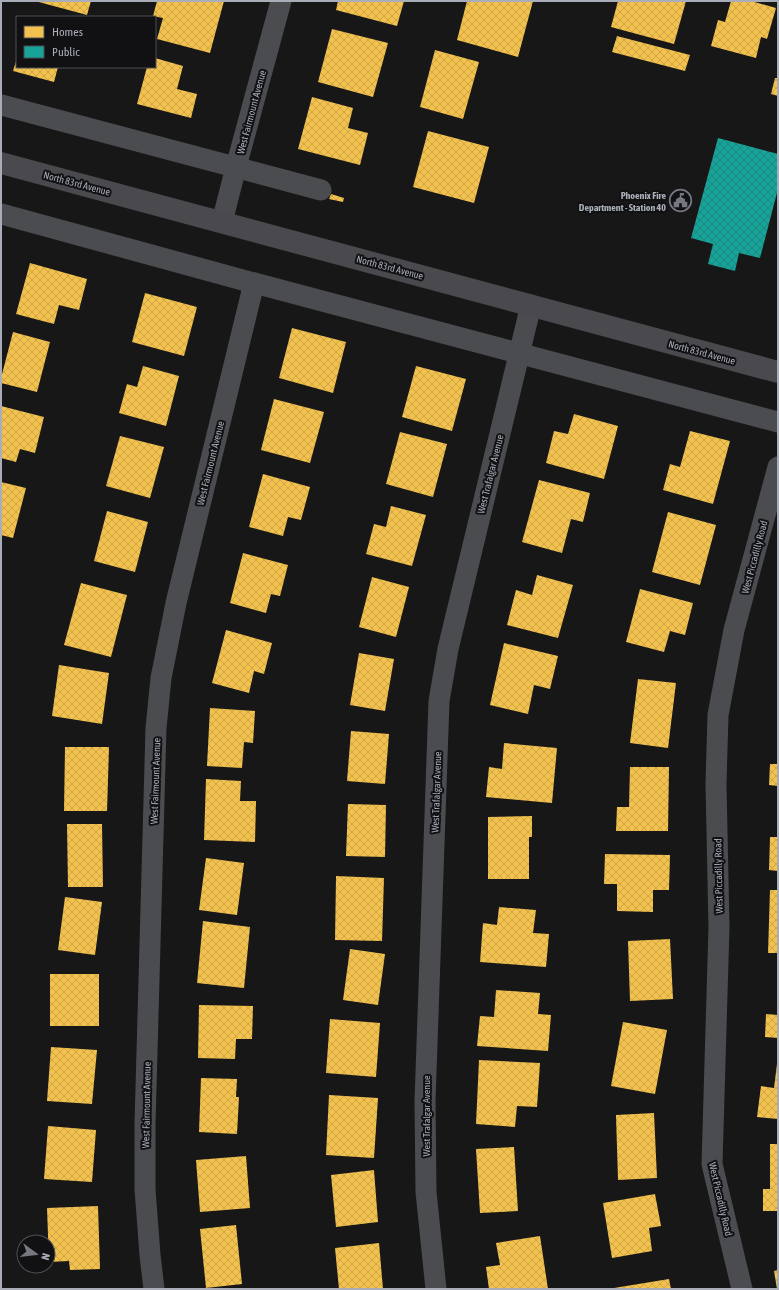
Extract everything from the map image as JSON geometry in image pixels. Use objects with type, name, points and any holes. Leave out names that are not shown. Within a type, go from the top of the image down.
[{"type":"main road","name":"North 83rd Avenue","points":[[1,163],[778,372]]},
{"type":"street","name":"West Fairmount Avenue","points":[[222,222],[281,1]]},
{"type":"street","points":[[1,105],[321,190]]},
{"type":"street","points":[[1,214],[254,283],[778,422]]},
{"type":"street","name":"West Fairmount Avenue","points":[[154,1289],[145,1189],[145,1124],[154,779],[161,678],[176,603],[254,283]]},
{"type":"street","name":"West Trafalgar Avenue","points":[[436,1289],[426,1192],[425,1101],[439,702],[448,649],[531,306]]},
{"type":"street","name":"West Piccadilly Road","points":[[742,1289],[712,1164],[719,927],[716,784],[718,715],[734,630],[778,468]]},
{"type":"building: Homes","points":[[35,1],[91,1],[87,15]]},
{"type":"building: Homes","points":[[157,1],[224,1],[210,53],[157,39],[163,18],[153,16]]},
{"type":"building: Homes","points":[[338,1],[404,1],[397,26],[336,10]]},
{"type":"building: Homes","points":[[467,1],[533,1],[518,57],[457,40]]},
{"type":"building: Homes","points":[[618,1],[686,1],[674,44],[611,27]]},
{"type":"building: Homes","points":[[731,1],[751,1],[776,8],[767,39],[761,37],[756,58],[711,46],[718,20],[725,22]]},
{"type":"building: Homes","points":[[332,29],[388,43],[373,97],[318,82]]},
{"type":"building: Homes","points":[[617,36],[690,55],[685,71],[612,52]]},
{"type":"building: Homes","points":[[435,50],[479,62],[463,119],[420,107]]},
{"type":"building: Homes","points":[[156,58],[183,66],[177,89],[197,94],[191,118],[137,104],[147,68],[156,68]]},
{"type":"building: Homes","points":[[16,61],[16,68],[58,68],[54,82],[13,71]]},
{"type":"building: Homes","points":[[775,78],[778,78],[778,96],[771,94]]},
{"type":"building: Homes","points":[[312,97],[353,108],[348,128],[368,133],[360,165],[298,149]]},
{"type":"building: Homes","points":[[428,131],[489,147],[474,203],[413,187]]},
{"type":"building: Homes","points":[[331,194],[344,198],[343,202],[329,199]]},
{"type":"building: Homes","points":[[30,263],[87,279],[79,310],[59,305],[54,324],[16,314]]},
{"type":"building: Homes","points":[[145,293],[197,307],[184,356],[132,342]]},
{"type":"building: Homes","points":[[292,328],[346,342],[333,393],[279,378]]},
{"type":"building: Homes","points":[[13,332],[50,342],[37,392],[1,383]]},
{"type":"building: Homes","points":[[143,366],[179,376],[166,426],[119,413],[127,384],[137,387]]},
{"type":"building: Homes","points":[[416,366],[466,379],[452,431],[402,417]]},
{"type":"building: Homes","points":[[274,399],[324,412],[310,463],[261,450]]},
{"type":"building: Homes","points":[[1,406],[44,417],[35,453],[20,449],[16,462],[1,458]]},
{"type":"building: Homes","points":[[574,414],[618,426],[604,479],[546,463],[554,431],[568,434]]},
{"type":"building: Homes","points":[[690,431],[730,441],[713,504],[663,490],[670,464],[680,467]]},
{"type":"building: Homes","points":[[400,432],[447,444],[433,497],[386,484]]},
{"type":"building: Homes","points":[[120,436],[164,447],[150,498],[106,486]]},
{"type":"building: Homes","points":[[263,474],[310,487],[301,520],[288,517],[283,536],[249,527]]},
{"type":"building: Homes","points":[[539,480],[590,493],[583,522],[571,519],[562,553],[522,542]]},
{"type":"building: Homes","points":[[1,482],[26,488],[13,538],[1,535]]},
{"type":"building: Homes","points":[[391,506],[426,515],[412,566],[366,554],[374,524],[386,527]]},
{"type":"building: Homes","points":[[107,511],[148,522],[135,572],[94,561]]},
{"type":"building: Homes","points":[[668,512],[716,525],[700,585],[652,572]]},
{"type":"building: Homes","points":[[243,553],[288,565],[280,596],[271,594],[266,613],[230,603]]},
{"type":"building: Homes","points":[[537,575],[573,585],[558,638],[507,625],[516,590],[532,595]]},
{"type":"building: Homes","points":[[372,577],[409,587],[396,637],[359,627]]},
{"type":"building: Homes","points":[[81,583],[127,595],[111,657],[64,645]]},
{"type":"building: Homes","points":[[640,589],[693,603],[685,635],[670,631],[664,652],[626,642]]},
{"type":"building: Homes","points":[[226,630],[272,643],[264,674],[254,671],[249,693],[212,683]]},
{"type":"building: Homes","points":[[504,643],[558,656],[550,689],[534,685],[528,714],[490,705]]},
{"type":"building: Homes","points":[[359,653],[394,659],[385,711],[350,705]]},
{"type":"building: Homes","points":[[59,665],[109,673],[102,724],[52,716]]},
{"type":"building: Homes","points":[[638,679],[676,683],[668,748],[630,743]]},
{"type":"building: Homes","points":[[210,708],[255,711],[253,743],[244,742],[242,768],[207,766]]},
{"type":"building: Homes","points":[[351,731],[389,734],[385,784],[347,781]]},
{"type":"building: Homes","points":[[504,743],[557,748],[552,803],[486,797],[489,767],[502,769]]},
{"type":"building: Homes","points":[[65,747],[109,747],[107,811],[64,811]]},
{"type":"building: Homes","points":[[770,764],[778,764],[778,786],[769,785]]},
{"type":"building: Homes","points":[[630,767],[669,767],[668,831],[616,831],[617,807],[629,807]]},
{"type":"building: Homes","points":[[206,779],[241,781],[240,801],[256,801],[255,842],[204,840]]},
{"type":"building: Homes","points":[[348,804],[386,805],[385,857],[346,856]]},
{"type":"building: Homes","points":[[532,816],[532,837],[529,837],[529,879],[488,879],[488,817]]},
{"type":"building: Homes","points":[[67,824],[102,824],[103,887],[68,887]]},
{"type":"building: Homes","points":[[770,837],[778,837],[778,871],[769,870]]},
{"type":"building: Homes","points":[[605,854],[670,855],[669,890],[653,890],[653,912],[617,911],[617,884],[604,884]]},
{"type":"building: Homes","points":[[206,858],[244,863],[237,915],[199,910]]},
{"type":"building: Homes","points":[[336,876],[384,878],[382,941],[335,940]]},
{"type":"building: Homes","points":[[770,890],[778,890],[778,953],[768,953]]},
{"type":"building: Homes","points":[[65,897],[102,902],[95,955],[58,950]]},
{"type":"building: Homes","points":[[499,907],[536,910],[533,933],[549,934],[546,967],[480,962],[483,923],[497,925]]},
{"type":"building: Homes","points":[[203,921],[250,927],[244,988],[197,983]]},
{"type":"building: Homes","points":[[670,939],[673,999],[630,1001],[628,941]]},
{"type":"building: Homes","points":[[350,949],[385,954],[378,1005],[343,1000]]},
{"type":"building: Homes","points":[[50,974],[99,974],[99,1026],[50,1026]]},
{"type":"building: Homes","points":[[496,990],[540,993],[538,1014],[551,1015],[548,1051],[477,1046],[480,1016],[494,1017]]},
{"type":"building: Homes","points":[[199,1005],[253,1006],[252,1039],[236,1039],[235,1059],[198,1058]]},
{"type":"building: Homes","points":[[766,1014],[778,1015],[778,1038],[765,1037]]},
{"type":"building: Homes","points":[[330,1019],[380,1023],[376,1077],[326,1073]]},
{"type":"building: Homes","points":[[623,1022],[667,1030],[655,1094],[611,1086]]},
{"type":"building: Homes","points":[[51,1047],[97,1050],[92,1104],[47,1101]]},
{"type":"building: Homes","points":[[479,1060],[540,1063],[537,1107],[517,1106],[515,1127],[476,1124]]},
{"type":"building: Homes","points":[[777,1064],[778,1119],[757,1117],[761,1086],[774,1088]]},
{"type":"building: Homes","points":[[201,1078],[237,1079],[236,1097],[239,1097],[237,1134],[199,1132]]},
{"type":"building: Homes","points":[[329,1095],[378,1098],[374,1158],[326,1155]]},
{"type":"building: Homes","points":[[654,1113],[657,1178],[618,1180],[616,1115]]},
{"type":"building: Homes","points":[[48,1126],[96,1130],[92,1182],[44,1179]]},
{"type":"building: Homes","points":[[770,1144],[778,1144],[778,1211],[763,1211],[763,1189],[770,1189]]},
{"type":"building: Homes","points":[[514,1147],[518,1211],[480,1213],[476,1149]]},
{"type":"building: Homes","points":[[246,1156],[250,1208],[200,1212],[196,1160]]},
{"type":"building: Homes","points":[[374,1170],[378,1222],[336,1227],[331,1175]]},
{"type":"building: Homes","points":[[655,1194],[661,1226],[649,1228],[652,1251],[612,1258],[603,1203]]},
{"type":"building: Homes","points":[[98,1206],[100,1269],[70,1270],[69,1261],[56,1262],[56,1234],[48,1234],[47,1208]]},
{"type":"building: Homes","points":[[236,1225],[242,1284],[206,1288],[200,1229]]},
{"type":"building: Homes","points":[[540,1236],[548,1289],[489,1289],[486,1267],[500,1265],[496,1243]]},
{"type":"building: Homes","points":[[379,1243],[383,1289],[339,1289],[335,1248]]},
{"type":"building: Homes","points":[[778,1270],[778,1289],[777,1289],[774,1271]]},
{"type":"building: Homes","points":[[669,1279],[671,1289],[614,1289],[614,1288]]},
{"type":"building: Public","points":[[718,138],[778,154],[778,189],[760,258],[739,253],[735,271],[708,264],[713,244],[691,238]]},
{"type":"place","name":"Phoenix Fire Department - Station 40","points":[[681,201]]}]
